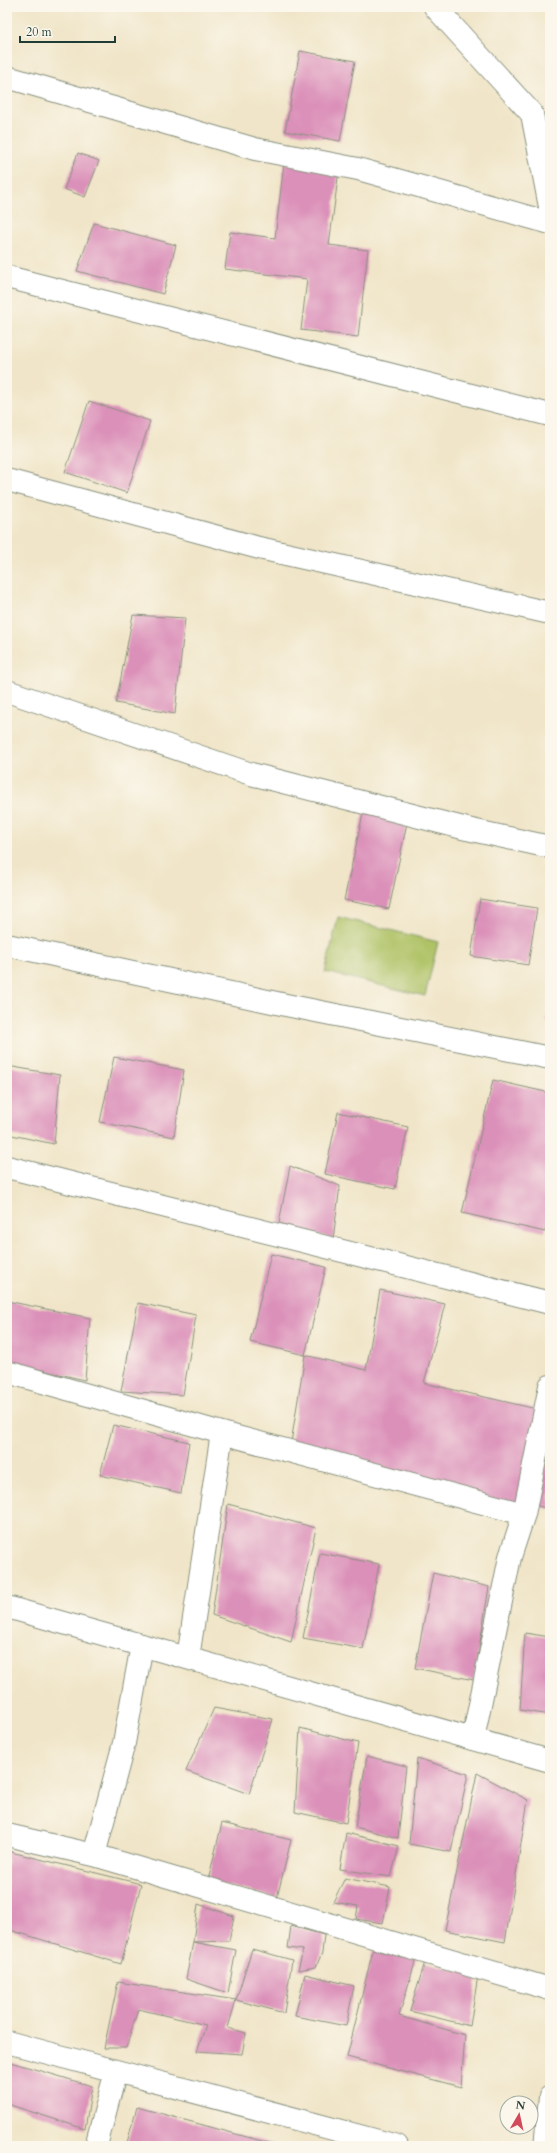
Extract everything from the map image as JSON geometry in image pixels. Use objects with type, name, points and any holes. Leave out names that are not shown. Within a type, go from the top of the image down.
[{"type":"street","points":[[435,7],[532,114],[550,207]]},
{"type":"street","points":[[7,77],[255,149],[358,169],[550,224]]},
{"type":"street","points":[[7,277],[550,415]]},
{"type":"street","points":[[7,480],[259,548],[550,613]]},
{"type":"street","points":[[7,691],[251,774],[467,829],[550,847]]},
{"type":"street","points":[[7,945],[286,1005],[550,1058]]},
{"type":"street","points":[[7,1167],[550,1303]]},
{"type":"street","points":[[7,1372],[222,1433],[524,1514]]},
{"type":"street","points":[[473,1739],[510,1557],[524,1514],[550,1386]]},
{"type":"street","points":[[188,1658],[222,1433]]},
{"type":"street","points":[[7,1607],[550,1761]]},
{"type":"street","points":[[94,1855],[124,1743],[142,1645]]},
{"type":"street","points":[[7,1836],[94,1855],[550,1989]]},
{"type":"street","points":[[7,2042],[397,2146]]},
{"type":"street","points":[[96,2146],[116,2071]]},
{"type":"street","points":[[545,2146],[550,2097]]},
{"type":"green space","points":[[338,917],[438,942],[425,996],[325,972]]},
{"type":"building","points":[[300,51],[355,61],[340,141],[285,131]]},
{"type":"building","points":[[78,153],[99,161],[85,197],[64,189]]},
{"type":"building","points":[[284,163],[339,170],[329,245],[368,250],[358,337],[301,330],[307,279],[225,269],[230,232],[275,238]]},
{"type":"building","points":[[94,223],[176,245],[163,294],[77,271]]},
{"type":"building","points":[[89,401],[150,421],[127,493],[65,472]]},
{"type":"building","points":[[133,615],[185,618],[175,714],[116,703]]},
{"type":"building","points":[[364,809],[408,818],[389,909],[344,900]]},
{"type":"building","points":[[480,899],[537,908],[528,965],[471,956]]},
{"type":"building","points":[[550,1008],[550,1022],[546,1021]]},
{"type":"building","points":[[114,1057],[184,1070],[174,1137],[100,1122]]},
{"type":"building","points":[[7,1066],[60,1075],[54,1144],[7,1134]]},
{"type":"building","points":[[493,1080],[550,1093],[550,1211],[545,1232],[462,1213]]},
{"type":"building","points":[[338,1112],[408,1127],[395,1189],[325,1174]]},
{"type":"building","points":[[290,1166],[340,1186],[333,1239],[279,1223]]},
{"type":"building","points":[[271,1254],[326,1267],[305,1355],[250,1342]]},
{"type":"building","points":[[380,1290],[445,1304],[424,1383],[541,1410],[523,1510],[291,1443],[305,1355],[366,1370]]},
{"type":"building","points":[[7,1301],[90,1318],[85,1380],[7,1362]]},
{"type":"building","points":[[138,1303],[196,1315],[183,1395],[121,1391]]},
{"type":"building","points":[[113,1425],[189,1442],[181,1493],[100,1475]]},
{"type":"building","points":[[546,1462],[550,1463],[550,1509],[537,1506]]},
{"type":"building","points":[[228,1504],[316,1528],[291,1642],[212,1615]]},
{"type":"building","points":[[320,1553],[379,1564],[363,1649],[303,1638]]},
{"type":"building","points":[[433,1573],[489,1587],[474,1680],[415,1668]]},
{"type":"building","points":[[525,1633],[550,1637],[550,1715],[520,1710]]},
{"type":"building","points":[[214,1708],[273,1719],[249,1794],[186,1771]]},
{"type":"building","points":[[300,1728],[358,1743],[346,1823],[295,1812]]},
{"type":"building","points":[[367,1756],[406,1766],[398,1838],[355,1827]]},
{"type":"building","points":[[417,1758],[468,1774],[451,1852],[409,1844]]},
{"type":"building","points":[[477,1773],[528,1800],[505,1942],[445,1930]]},
{"type":"building","points":[[222,1823],[291,1840],[277,1898],[208,1881]]},
{"type":"building","points":[[346,1833],[399,1846],[391,1877],[340,1869]]},
{"type":"building","points":[[7,1851],[141,1884],[121,1964],[7,1929]]},
{"type":"building","points":[[345,1878],[390,1887],[383,1923],[356,1919],[358,1906],[333,1902]]},
{"type":"building","points":[[198,1904],[234,1916],[229,1941],[193,1942]]},
{"type":"building","points":[[291,1926],[324,1935],[322,1953],[316,1967],[298,1970],[303,1950],[288,1948]]},
{"type":"building","points":[[193,1942],[236,1950],[228,1993],[186,1979]]},
{"type":"building","points":[[252,1949],[292,1960],[284,2013],[236,2000]]},
{"type":"building","points":[[373,1950],[416,1959],[399,2016],[465,2035],[461,2087],[347,2057]]},
{"type":"building","points":[[425,1962],[478,1975],[470,2026],[410,2011]]},
{"type":"building","points":[[305,1974],[354,1986],[346,2026],[295,2016]]},
{"type":"building","points":[[118,1982],[236,2000],[228,2028],[246,2033],[242,2054],[197,2051],[206,2025],[138,2009],[126,2048],[104,2048]]},
{"type":"building","points":[[7,2061],[92,2086],[85,2129],[7,2104]]},
{"type":"building","points":[[137,2107],[280,2146],[126,2146]]}]
